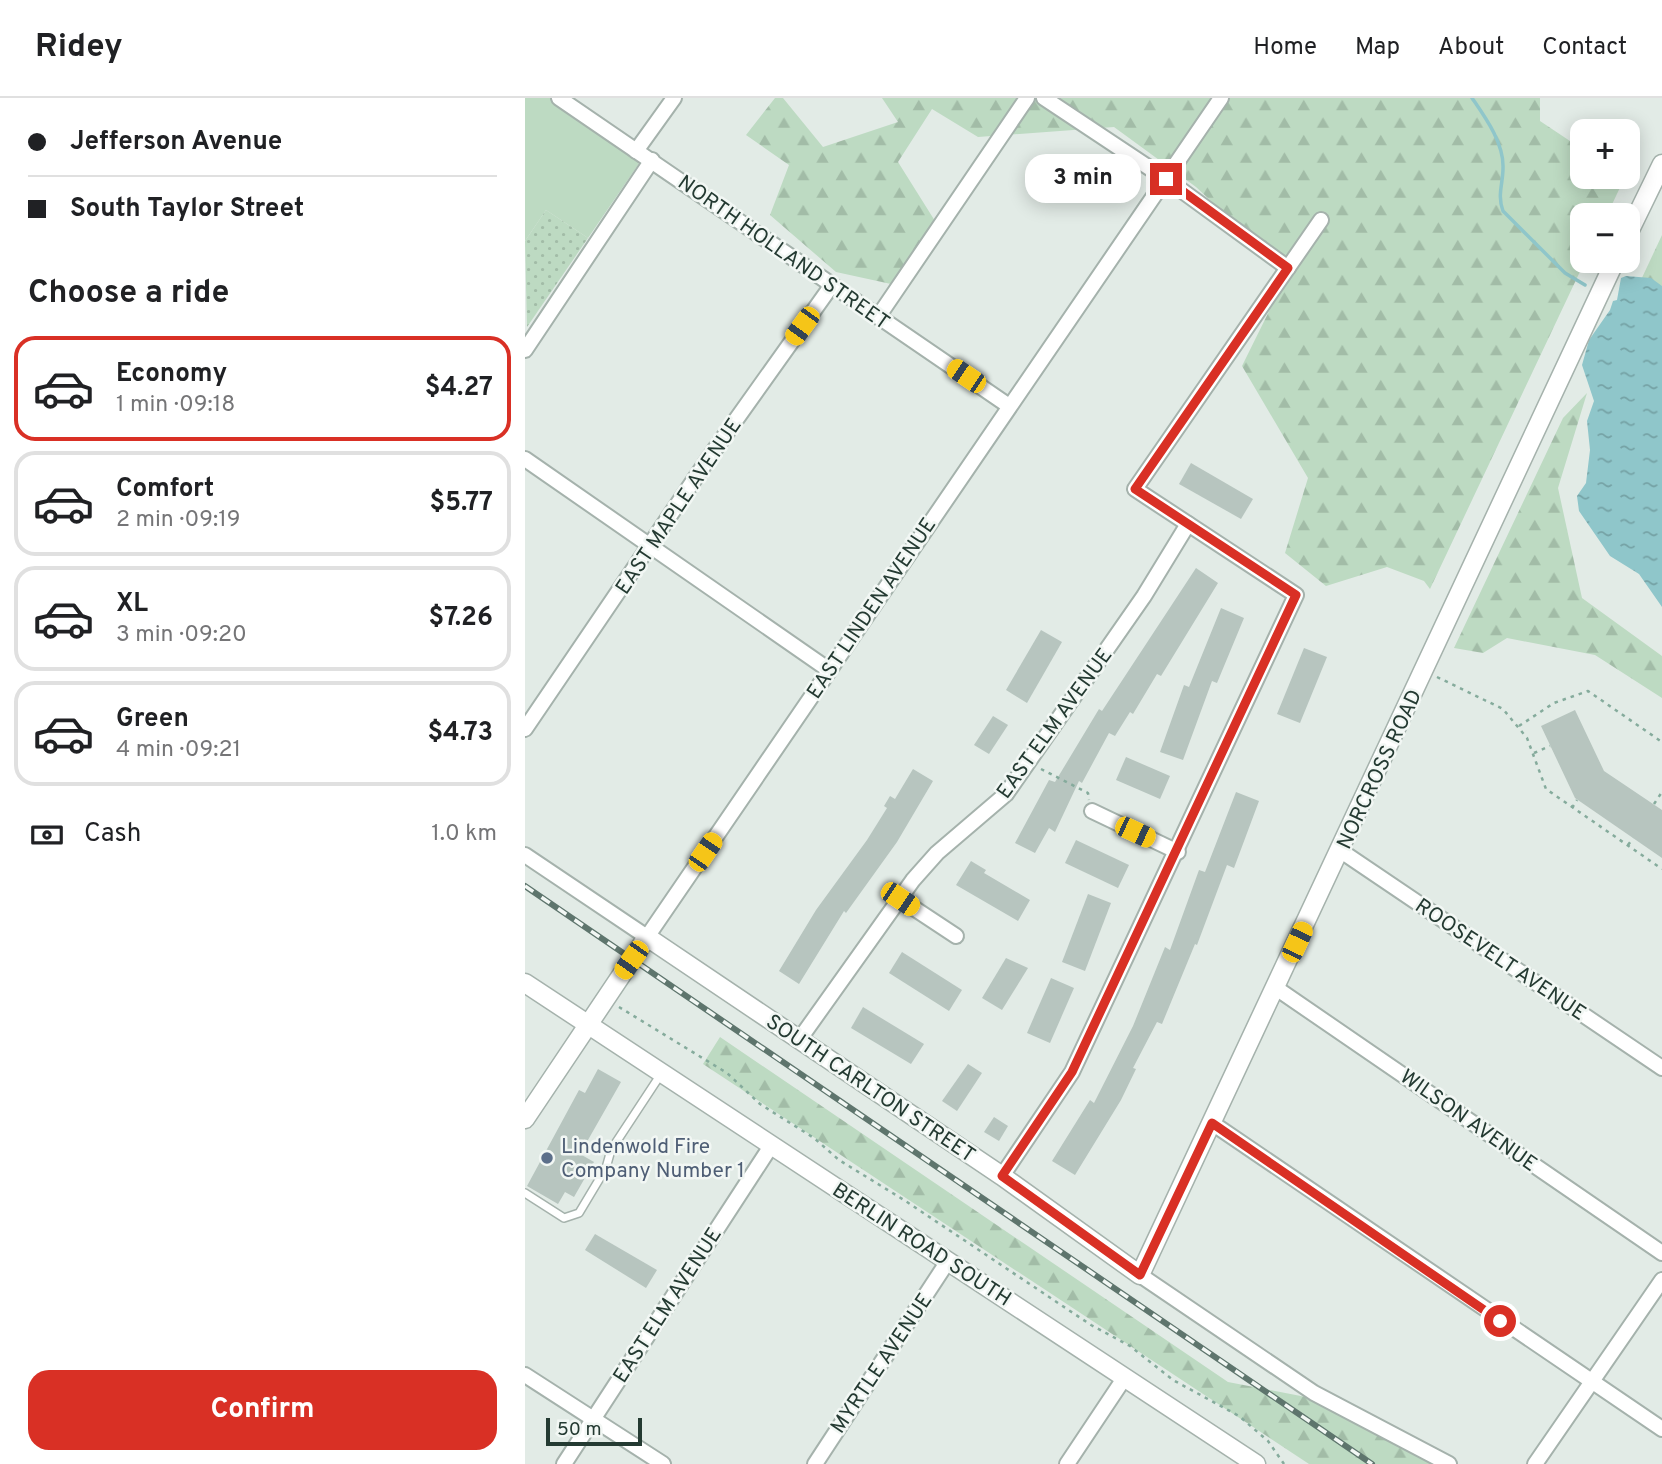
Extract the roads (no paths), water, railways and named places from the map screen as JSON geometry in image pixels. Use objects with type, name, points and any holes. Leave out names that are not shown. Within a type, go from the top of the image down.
[{"type":"street","name":"NORTH HOLLAND STREET","points":[[559,98],[1009,406]]},
{"type":"street","points":[[636,151],[674,98]]},
{"type":"street","points":[[879,317],[1027,98]]},
{"type":"street","points":[[1044,98],[1166,179],[1288,268]]},
{"type":"street","name":"EAST LINDEN AVENUE","points":[[525,1119],[587,1024],[1221,98]]},
{"type":"street","points":[[1640,210],[1662,165],[1662,151]]},
{"type":"street","points":[[525,350],[652,160]]},
{"type":"street","points":[[1002,1176],[1072,1072],[1178,852],[1296,595],[1135,489],[1321,219]]},
{"type":"street","name":"NORCROSS ROAD","points":[[1140,1275],[1341,851],[1609,273]]},
{"type":"street","name":"EAST MAPLE AVENUE","points":[[525,729],[832,285]]},
{"type":"street","points":[[525,459],[829,670]]},
{"type":"street","name":"EAST ELM AVENUE","points":[[799,1040],[900,899],[937,853],[1006,794],[1144,596],[1188,524]]},
{"type":"street","points":[[1092,811],[1178,852]]},
{"type":"street","name":"ROOSEVELT AVENUE","points":[[1341,851],[1662,1068]]},
{"type":"street","points":[[525,855],[647,937]]},
{"type":"street","points":[[900,899],[956,936]]},
{"type":"street","name":"SOUTH CARLTON STREET","points":[[647,937],[1002,1176],[1140,1275],[1314,1393],[1449,1464]]},
{"type":"street","name":"BERLIN ROAD SOUTH","points":[[525,983],[1256,1464]]},
{"type":"street","name":"WILSON AVENUE","points":[[1276,988],[1662,1253]]},
{"type":"street","points":[[1212,1123],[1662,1429]]},
{"type":"street","name":"EAST ELM AVENUE","points":[[563,1464],[771,1146]]},
{"type":"street","name":"MYRTLE AVENUE","points":[[815,1464],[949,1261]]},
{"type":"street","points":[[1535,1464],[1662,1280]]},
{"type":"street","points":[[525,1375],[663,1464]]},
{"type":"street","points":[[1067,1464],[1125,1377]]},
{"type":"lane","points":[[525,1193],[564,1218],[579,1213],[606,1168],[611,1150],[661,1074]]},
{"type":"water","points":[[1621,278],[1651,278],[1662,286],[1662,607],[1639,574],[1610,556],[1579,511],[1577,496],[1586,483],[1590,450],[1587,421],[1594,401],[1582,365],[1589,340],[1610,310],[1613,301],[1617,300]]},
{"type":"waterway","points":[[1472,98],[1493,131],[1500,149],[1503,168],[1500,200],[1503,211],[1565,273],[1585,285]]},
{"type":"railway","points":[[525,886],[1372,1464]]},
{"type":"place","name":"Lindenwold Fire Company Number 1","points":[[547,1158]]}]
